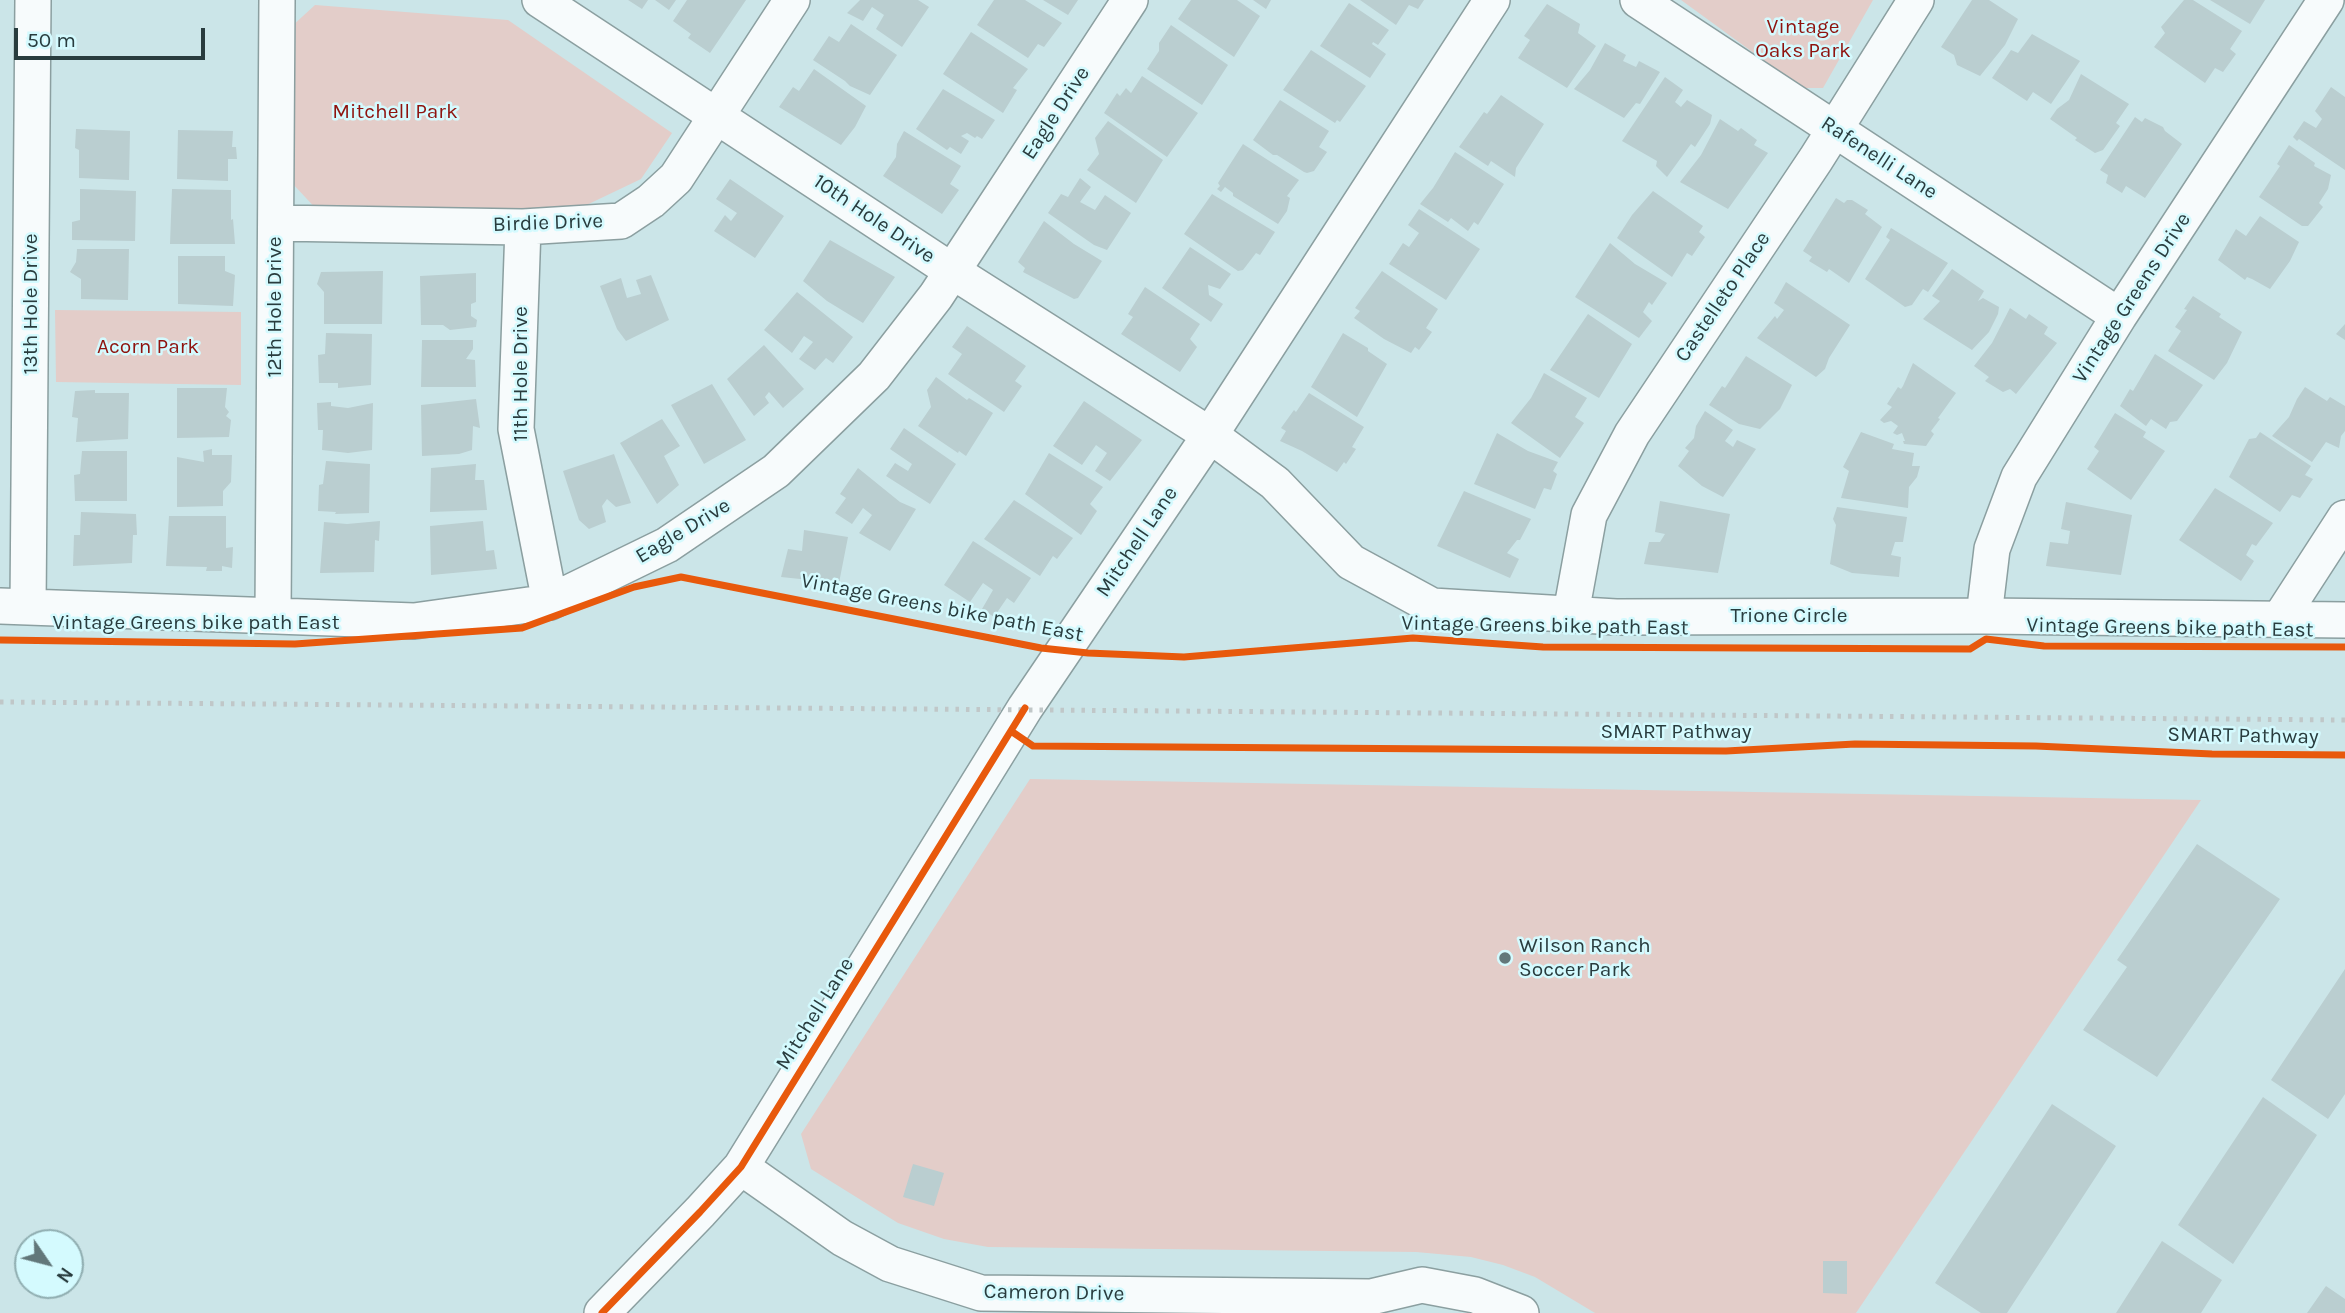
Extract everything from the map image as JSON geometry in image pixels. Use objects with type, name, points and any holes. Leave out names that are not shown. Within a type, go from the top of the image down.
[{"type":"street","name":"13th Hole Drive","points":[[14,607],[33,0]]},
{"type":"street","name":"12th Hole Drive","points":[[273,615],[277,0]]},
{"type":"street","name":"10th Hole Drive","points":[[540,0],[953,271],[1210,435]]},
{"type":"street","name":"Birdie Drive","points":[[276,223],[523,227],[621,221],[651,201],[676,178],[792,0]]},
{"type":"street","name":"Eagle Drive","points":[[14,607],[414,621],[550,602],[667,545],[776,471],[873,376],[936,296],[1130,0]]},
{"type":"street","name":"Mitchell Lane","points":[[602,1313],[741,1167],[1025,708],[1210,435],[1492,0]]},
{"type":"street","name":"Rafenelli Lane","points":[[1638,0],[2119,316]]},
{"type":"street","name":"Castelleto Place","points":[[1571,613],[1589,515],[1632,434],[1835,129],[1916,0]]},
{"type":"street","name":"Vintage Greens Drive","points":[[1984,616],[1992,549],[2019,477],[2119,316],[2326,0]]},
{"type":"street","name":"11th Hole Drive","points":[[523,227],[516,429],[550,602]]},
{"type":"street","name":"Trione Circle","points":[[1210,435],[1275,483],[1351,562],[1432,606],[1616,617],[1984,616],[2345,620]]},
{"type":"street","points":[[2279,620],[2345,518]]},
{"type":"street","name":"Cameron Drive","points":[[741,1167],[842,1238],[890,1264],[981,1293],[1371,1297],[1422,1284],[1475,1295],[1521,1313]]},
{"type":"green space","name":"Vintage Oaks Park","points":[[1681,0],[1873,0],[1823,88],[1802,88]]},
{"type":"green space","name":"Mitchell Park","points":[[315,5],[508,20],[672,133],[641,179],[574,211],[320,213],[292,183],[291,27]]},
{"type":"green space","name":"Acorn Park","points":[[55,310],[241,312],[241,385],[56,382]]},
{"type":"green space","name":"Wilson Ranch Soccer Park","points":[[1030,779],[2201,800],[1856,1313],[1595,1313],[1535,1277],[1471,1257],[1416,1252],[988,1247],[944,1239],[898,1223],[811,1169],[801,1134]]},
{"type":"building","points":[[628,0],[648,0],[642,9]]},
{"type":"building","points":[[655,0],[676,0],[669,10]]},
{"type":"building","points":[[687,0],[746,0],[710,53],[688,38],[691,34],[673,21]]},
{"type":"building","points":[[860,0],[918,0],[929,7],[902,47],[876,29],[884,15],[872,7],[863,21],[847,13]]},
{"type":"building","points":[[994,0],[1025,0],[1062,23],[1044,47],[1038,44],[1028,58],[977,25]]},
{"type":"building","points":[[1043,0],[1078,0],[1068,15]]},
{"type":"building","points":[[1191,0],[1237,0],[1260,16],[1234,57],[1178,19]]},
{"type":"building","points":[[1253,0],[1271,0],[1266,9]]},
{"type":"building","points":[[1360,0],[1424,0],[1418,9],[1409,5],[1396,25]]},
{"type":"building","points":[[1972,0],[1989,0],[2018,19],[2005,45],[1980,76],[1957,65],[1954,55],[1941,47]]},
{"type":"building","points":[[2184,0],[2193,0],[2242,31],[2230,49],[2236,54],[2223,72],[2215,68],[2205,83],[2154,47],[2165,33],[2161,27]]},
{"type":"building","points":[[2210,0],[2265,0],[2250,24]]},
{"type":"building","points":[[1349,3],[1389,30],[1378,45],[1373,42],[1372,44],[1386,54],[1370,78],[1320,46]]},
{"type":"building","points":[[1547,4],[1580,24],[1578,33],[1596,46],[1567,88],[1518,58],[1530,40],[1524,36]]},
{"type":"building","points":[[851,24],[897,55],[870,95],[850,86],[813,60],[829,36],[839,42]]},
{"type":"building","points":[[1171,25],[1228,65],[1202,105],[1147,69]]},
{"type":"building","points":[[971,32],[1028,69],[1013,88],[1017,90],[1003,113],[943,74]]},
{"type":"building","points":[[2032,34],[2080,61],[2051,104],[2033,92],[2027,101],[1992,78],[2011,50],[2018,53]]},
{"type":"building","points":[[1605,43],[1626,55],[1623,61],[1636,67],[1639,61],[1660,72],[1640,104],[1636,103],[1624,118],[1574,89],[1590,70]]},
{"type":"building","points":[[1311,50],[1366,86],[1340,122],[1337,120],[1335,123],[1283,90]]},
{"type":"building","points":[[814,69],[866,106],[841,145],[779,107],[793,87],[799,91]]},
{"type":"building","points":[[2081,74],[2129,104],[2116,123],[2120,126],[2103,150],[2095,153],[2050,119],[2057,109],[2069,100]]},
{"type":"building","points":[[1142,76],[1198,113],[1167,157],[1104,113],[1117,93],[1120,96],[1126,88],[1131,93]]},
{"type":"building","points":[[1665,77],[1683,90],[1675,102],[1681,107],[1687,100],[1712,115],[1710,124],[1695,147],[1691,144],[1667,177],[1656,166],[1657,161],[1622,141]]},
{"type":"building","points":[[2331,87],[2345,97],[2345,170],[2293,137],[2304,121],[2316,128],[2322,119],[2315,111]]},
{"type":"building","points":[[943,89],[995,120],[982,139],[967,133],[961,136],[969,141],[961,154],[950,147],[947,150],[916,129]]},
{"type":"building","points":[[1501,95],[1544,124],[1516,168],[1515,177],[1491,161],[1488,166],[1459,147],[1484,112],[1487,114]]},
{"type":"building","points":[[1280,100],[1329,131],[1319,147],[1327,152],[1314,171],[1304,172],[1253,140]]},
{"type":"building","points":[[2135,117],[2142,122],[2145,118],[2163,127],[2182,144],[2145,198],[2126,186],[2122,193],[2106,183],[2108,175],[2100,170]]},
{"type":"building","points":[[1720,119],[1738,131],[1741,128],[1757,140],[1754,145],[1768,153],[1728,209],[1680,182],[1701,155]]},
{"type":"building","points":[[1108,121],[1163,160],[1136,203],[1087,170],[1099,154],[1095,138]]},
{"type":"building","points":[[76,129],[130,131],[129,180],[79,178],[79,150],[75,148]]},
{"type":"building","points":[[178,130],[233,131],[232,147],[236,147],[237,159],[228,159],[228,181],[177,179]]},
{"type":"building","points":[[904,131],[961,166],[950,184],[959,190],[942,214],[883,176],[896,157],[897,144]]},
{"type":"building","points":[[1243,144],[1299,180],[1287,196],[1290,198],[1287,211],[1278,224],[1233,196],[1225,187],[1221,192],[1217,189],[1220,186],[1218,183]]},
{"type":"building","points":[[2289,145],[2315,163],[2314,166],[2331,175],[2328,189],[2319,203],[2323,207],[2308,226],[2302,226],[2259,197],[2280,166],[2277,164]]},
{"type":"building","points":[[1455,152],[1504,184],[1478,225],[1474,222],[1468,231],[1451,218],[1448,222],[1420,204]]},
{"type":"building","points":[[1080,178],[1091,187],[1080,202],[1095,210],[1105,195],[1131,213],[1107,250],[1094,245],[1048,213],[1061,194],[1068,197]]},
{"type":"building","points":[[730,179],[784,216],[755,258],[714,231],[725,215],[731,221],[737,213],[716,199]]},
{"type":"building","points":[[80,189],[136,191],[135,241],[72,240],[72,222],[80,220]]},
{"type":"building","points":[[172,189],[231,190],[231,220],[233,219],[235,244],[170,244]]},
{"type":"building","points":[[1653,191],[1703,226],[1699,232],[1705,237],[1692,256],[1687,253],[1672,277],[1617,238]]},
{"type":"building","points":[[1212,194],[1275,232],[1260,255],[1256,253],[1243,270],[1238,271],[1184,234]]},
{"type":"building","points":[[1836,198],[1844,203],[1852,200],[1868,210],[1865,214],[1882,227],[1849,283],[1829,269],[1827,272],[1809,261],[1812,257],[1803,251]]},
{"type":"building","points":[[1419,209],[1480,249],[1446,300],[1389,264],[1403,243],[1409,247],[1419,233],[1408,225]]},
{"type":"building","points":[[2260,216],[2299,242],[2290,261],[2270,289],[2247,277],[2245,280],[2218,260],[2236,229],[2246,236]]},
{"type":"building","points":[[1044,221],[1102,261],[1078,298],[1074,299],[1023,272],[1025,268],[1018,262]]},
{"type":"building","points":[[1891,228],[1948,263],[1928,292],[1923,289],[1912,305],[1905,307],[1865,279],[1890,240],[1886,237]]},
{"type":"building","points":[[830,240],[895,277],[863,323],[827,301],[803,281]]},
{"type":"building","points":[[1610,243],[1635,264],[1667,283],[1652,305],[1649,302],[1643,312],[1652,321],[1639,338],[1575,297]]},
{"type":"building","points":[[1190,247],[1231,274],[1220,289],[1208,285],[1209,295],[1223,304],[1211,322],[1162,288]]},
{"type":"building","points":[[77,249],[129,249],[128,300],[81,299],[81,279],[70,272],[76,262]]},
{"type":"building","points":[[178,256],[225,256],[225,271],[235,275],[233,306],[178,304]]},
{"type":"building","points":[[1952,269],[1984,291],[1978,301],[1983,298],[1999,307],[1989,332],[1972,350],[1923,319],[1940,301],[1932,296]]},
{"type":"building","points":[[383,271],[382,324],[324,324],[324,292],[317,284],[321,272]]},
{"type":"building","points":[[1382,271],[1438,309],[1426,328],[1432,332],[1419,350],[1415,347],[1411,353],[1384,339],[1354,318],[1360,311],[1355,308]]},
{"type":"building","points":[[476,273],[476,302],[471,304],[471,316],[477,320],[476,327],[450,330],[443,325],[421,325],[420,276]]},
{"type":"building","points":[[651,275],[669,320],[626,341],[617,329],[600,286],[621,278],[627,298],[641,294],[636,280]]},
{"type":"building","points":[[1786,282],[1850,325],[1825,369],[1816,377],[1757,338],[1775,316],[1777,319],[1784,310],[1774,303]]},
{"type":"building","points":[[1145,287],[1200,324],[1190,339],[1197,347],[1180,372],[1121,334],[1133,317],[1128,314]]},
{"type":"building","points":[[797,292],[853,337],[833,363],[826,358],[815,370],[799,359],[813,342],[804,336],[792,353],[764,330]]},
{"type":"building","points":[[2193,296],[2242,332],[2227,363],[2214,380],[2168,351],[2181,331],[2175,327]]},
{"type":"building","points":[[2010,308],[2026,319],[2029,314],[2048,327],[2044,334],[2057,343],[2016,394],[2010,389],[2003,392],[1985,381],[1989,377],[1974,366],[1992,343]]},
{"type":"building","points":[[1588,314],[1632,344],[1599,398],[1550,370]]},
{"type":"building","points":[[2345,324],[2345,340],[2336,334]]},
{"type":"building","points":[[967,326],[1026,366],[1015,381],[1022,386],[1004,412],[948,374],[962,354],[952,347]]},
{"type":"building","points":[[326,333],[372,334],[371,385],[338,388],[338,383],[319,383],[318,355],[325,354]]},
{"type":"building","points":[[1343,333],[1368,348],[1368,351],[1387,364],[1357,417],[1311,387]]},
{"type":"building","points":[[422,340],[473,340],[473,349],[466,359],[475,360],[476,387],[421,387]]},
{"type":"building","points":[[764,345],[804,389],[783,408],[769,392],[765,397],[769,403],[754,416],[727,379]]},
{"type":"building","points":[[2155,354],[2203,385],[2177,421],[2170,422],[2166,429],[2151,419],[2146,426],[2120,406],[2130,389],[2133,391]]},
{"type":"building","points":[[1746,356],[1792,385],[1780,409],[1760,429],[1739,424],[1709,405],[1722,386],[1725,388]]},
{"type":"building","points":[[1913,363],[1956,393],[1938,418],[1940,419],[1931,431],[1934,434],[1926,446],[1904,444],[1902,433],[1893,433],[1898,426],[1891,421],[1884,423],[1880,420],[1892,407],[1887,404],[1898,387],[1901,389],[1903,386]]},
{"type":"building","points":[[1544,373],[1587,398],[1575,417],[1584,423],[1560,458],[1511,423],[1531,398]]},
{"type":"building","points":[[936,377],[967,400],[969,398],[993,413],[966,456],[918,426],[931,407],[927,390]]},
{"type":"building","points":[[712,384],[746,440],[704,464],[671,405]]},
{"type":"building","points":[[2305,387],[2327,401],[2330,397],[2345,406],[2345,431],[2341,436],[2339,448],[2326,442],[2312,462],[2272,436],[2289,417]]},
{"type":"building","points":[[177,388],[227,388],[225,407],[229,412],[226,416],[231,420],[229,437],[177,438]]},
{"type":"building","points":[[95,390],[95,393],[129,393],[128,439],[76,442],[78,418],[72,417],[75,391]]},
{"type":"building","points":[[1309,393],[1364,427],[1352,447],[1356,449],[1337,472],[1280,441],[1286,431],[1281,428]]},
{"type":"building","points":[[476,399],[480,428],[473,426],[472,450],[459,454],[422,456],[421,405]]},
{"type":"building","points":[[1084,401],[1142,440],[1110,481],[1095,471],[1107,453],[1096,445],[1082,465],[1053,446]]},
{"type":"building","points":[[331,402],[331,406],[348,408],[373,403],[372,450],[348,453],[322,450],[323,430],[318,430],[317,403]]},
{"type":"building","points":[[1705,411],[1733,430],[1725,441],[1733,447],[1737,440],[1756,449],[1723,497],[1702,486],[1678,466],[1689,451],[1685,448],[1694,438],[1696,426]]},
{"type":"building","points":[[2115,413],[2146,432],[2143,437],[2165,451],[2131,500],[2087,469],[2099,451],[2094,447]]},
{"type":"building","points":[[662,419],[680,446],[664,456],[679,485],[657,504],[620,443]]},
{"type":"building","points":[[904,428],[956,464],[930,504],[886,476],[895,463],[908,471],[912,464],[890,449]]},
{"type":"building","points":[[1861,432],[1894,444],[1892,449],[1914,453],[1912,466],[1920,466],[1917,477],[1909,487],[1908,508],[1841,498],[1849,471],[1843,467]]},
{"type":"building","points":[[2260,432],[2311,466],[2305,475],[2313,479],[2300,498],[2292,495],[2280,512],[2229,477],[2249,439],[2256,438]]},
{"type":"building","points":[[1497,433],[1528,451],[1558,462],[1553,471],[1557,474],[1551,490],[1544,488],[1535,509],[1474,484]]},
{"type":"building","points":[[212,449],[212,455],[232,455],[231,482],[223,491],[223,506],[177,507],[177,457],[204,462],[203,451]]},
{"type":"building","points":[[82,451],[127,451],[127,501],[75,501],[74,475],[80,474]]},
{"type":"building","points":[[1049,453],[1103,487],[1090,504],[1097,511],[1081,535],[1025,494]]},
{"type":"building","points":[[614,454],[631,503],[616,507],[607,499],[602,506],[606,522],[589,529],[579,520],[563,471]]},
{"type":"building","points":[[326,461],[370,464],[369,513],[335,514],[336,512],[318,511],[319,485],[323,484]]},
{"type":"building","points":[[476,464],[475,480],[484,480],[487,510],[430,512],[431,468]]},
{"type":"building","points":[[858,468],[900,502],[916,509],[890,551],[859,533],[872,515],[863,508],[852,524],[835,513],[846,498],[840,494]]},
{"type":"building","points":[[2215,488],[2273,523],[2256,546],[2252,544],[2246,555],[2254,561],[2241,581],[2179,540]]},
{"type":"building","points":[[1464,491],[1531,519],[1520,540],[1517,540],[1507,553],[1519,559],[1510,578],[1437,546]]},
{"type":"building","points":[[1014,500],[1073,538],[1057,559],[1053,556],[1040,576],[984,539]]},
{"type":"building","points":[[1660,501],[1730,514],[1718,573],[1644,564],[1649,542],[1660,542],[1665,534],[1655,532]]},
{"type":"building","points":[[2066,502],[2132,515],[2121,575],[2046,566],[2050,542],[2068,544],[2070,531],[2061,529]]},
{"type":"building","points":[[1837,507],[1907,517],[1903,542],[1895,542],[1891,555],[1901,557],[1899,577],[1852,573],[1830,564],[1836,525],[1833,519]]},
{"type":"building","points":[[81,512],[136,514],[137,535],[133,535],[132,563],[73,566],[74,535],[80,535]]},
{"type":"building","points":[[169,516],[226,516],[226,548],[233,547],[232,568],[222,566],[222,571],[206,571],[207,567],[166,566]]},
{"type":"building","points":[[380,521],[379,541],[375,540],[374,572],[320,573],[324,522],[347,524]]},
{"type":"building","points":[[483,521],[486,551],[494,550],[497,569],[431,575],[430,526]]},
{"type":"building","points":[[804,530],[848,537],[839,583],[781,577],[788,549],[802,551]]},
{"type":"building","points":[[973,541],[1031,578],[1014,603],[1007,598],[994,617],[982,609],[993,590],[983,583],[970,602],[944,585]]},
{"type":"building","points":[[2197,844],[2280,899],[2157,1077],[2083,1030],[2127,967],[2117,960]]},
{"type":"building","points":[[2345,969],[2345,1094],[2328,1119],[2271,1080]]},
{"type":"building","points":[[2263,1097],[2317,1135],[2233,1264],[2178,1225]]},
{"type":"building","points":[[2052,1104],[2116,1146],[2007,1313],[1981,1313],[1935,1283]]},
{"type":"building","points":[[913,1164],[944,1173],[934,1206],[903,1197]]},
{"type":"building","points":[[2162,1241],[2222,1280],[2201,1313],[2116,1313]]},
{"type":"building","points":[[1823,1261],[1847,1261],[1847,1294],[1823,1293]]},
{"type":"building","points":[[2326,1286],[2345,1299],[2345,1313],[2307,1313]]},
{"type":"railway","points":[[0,702],[2345,720]]},
{"type":"cycle path","name":"Vintage Greens bike path East","points":[[0,640],[295,644],[522,628],[634,587],[681,577],[1041,648],[1088,653],[1184,657],[1413,638],[1543,647],[1970,649],[1986,639],[2044,646],[2345,647]]},
{"type":"cycle path","points":[[602,1313],[741,1167],[1025,708]]},
{"type":"cycle path","name":"SMART Pathway","points":[[1011,731],[1033,746],[1726,751],[1855,744],[2345,755]]},
{"type":"place","name":"Wilson Ranch Soccer Park","points":[[1505,958]]}]
